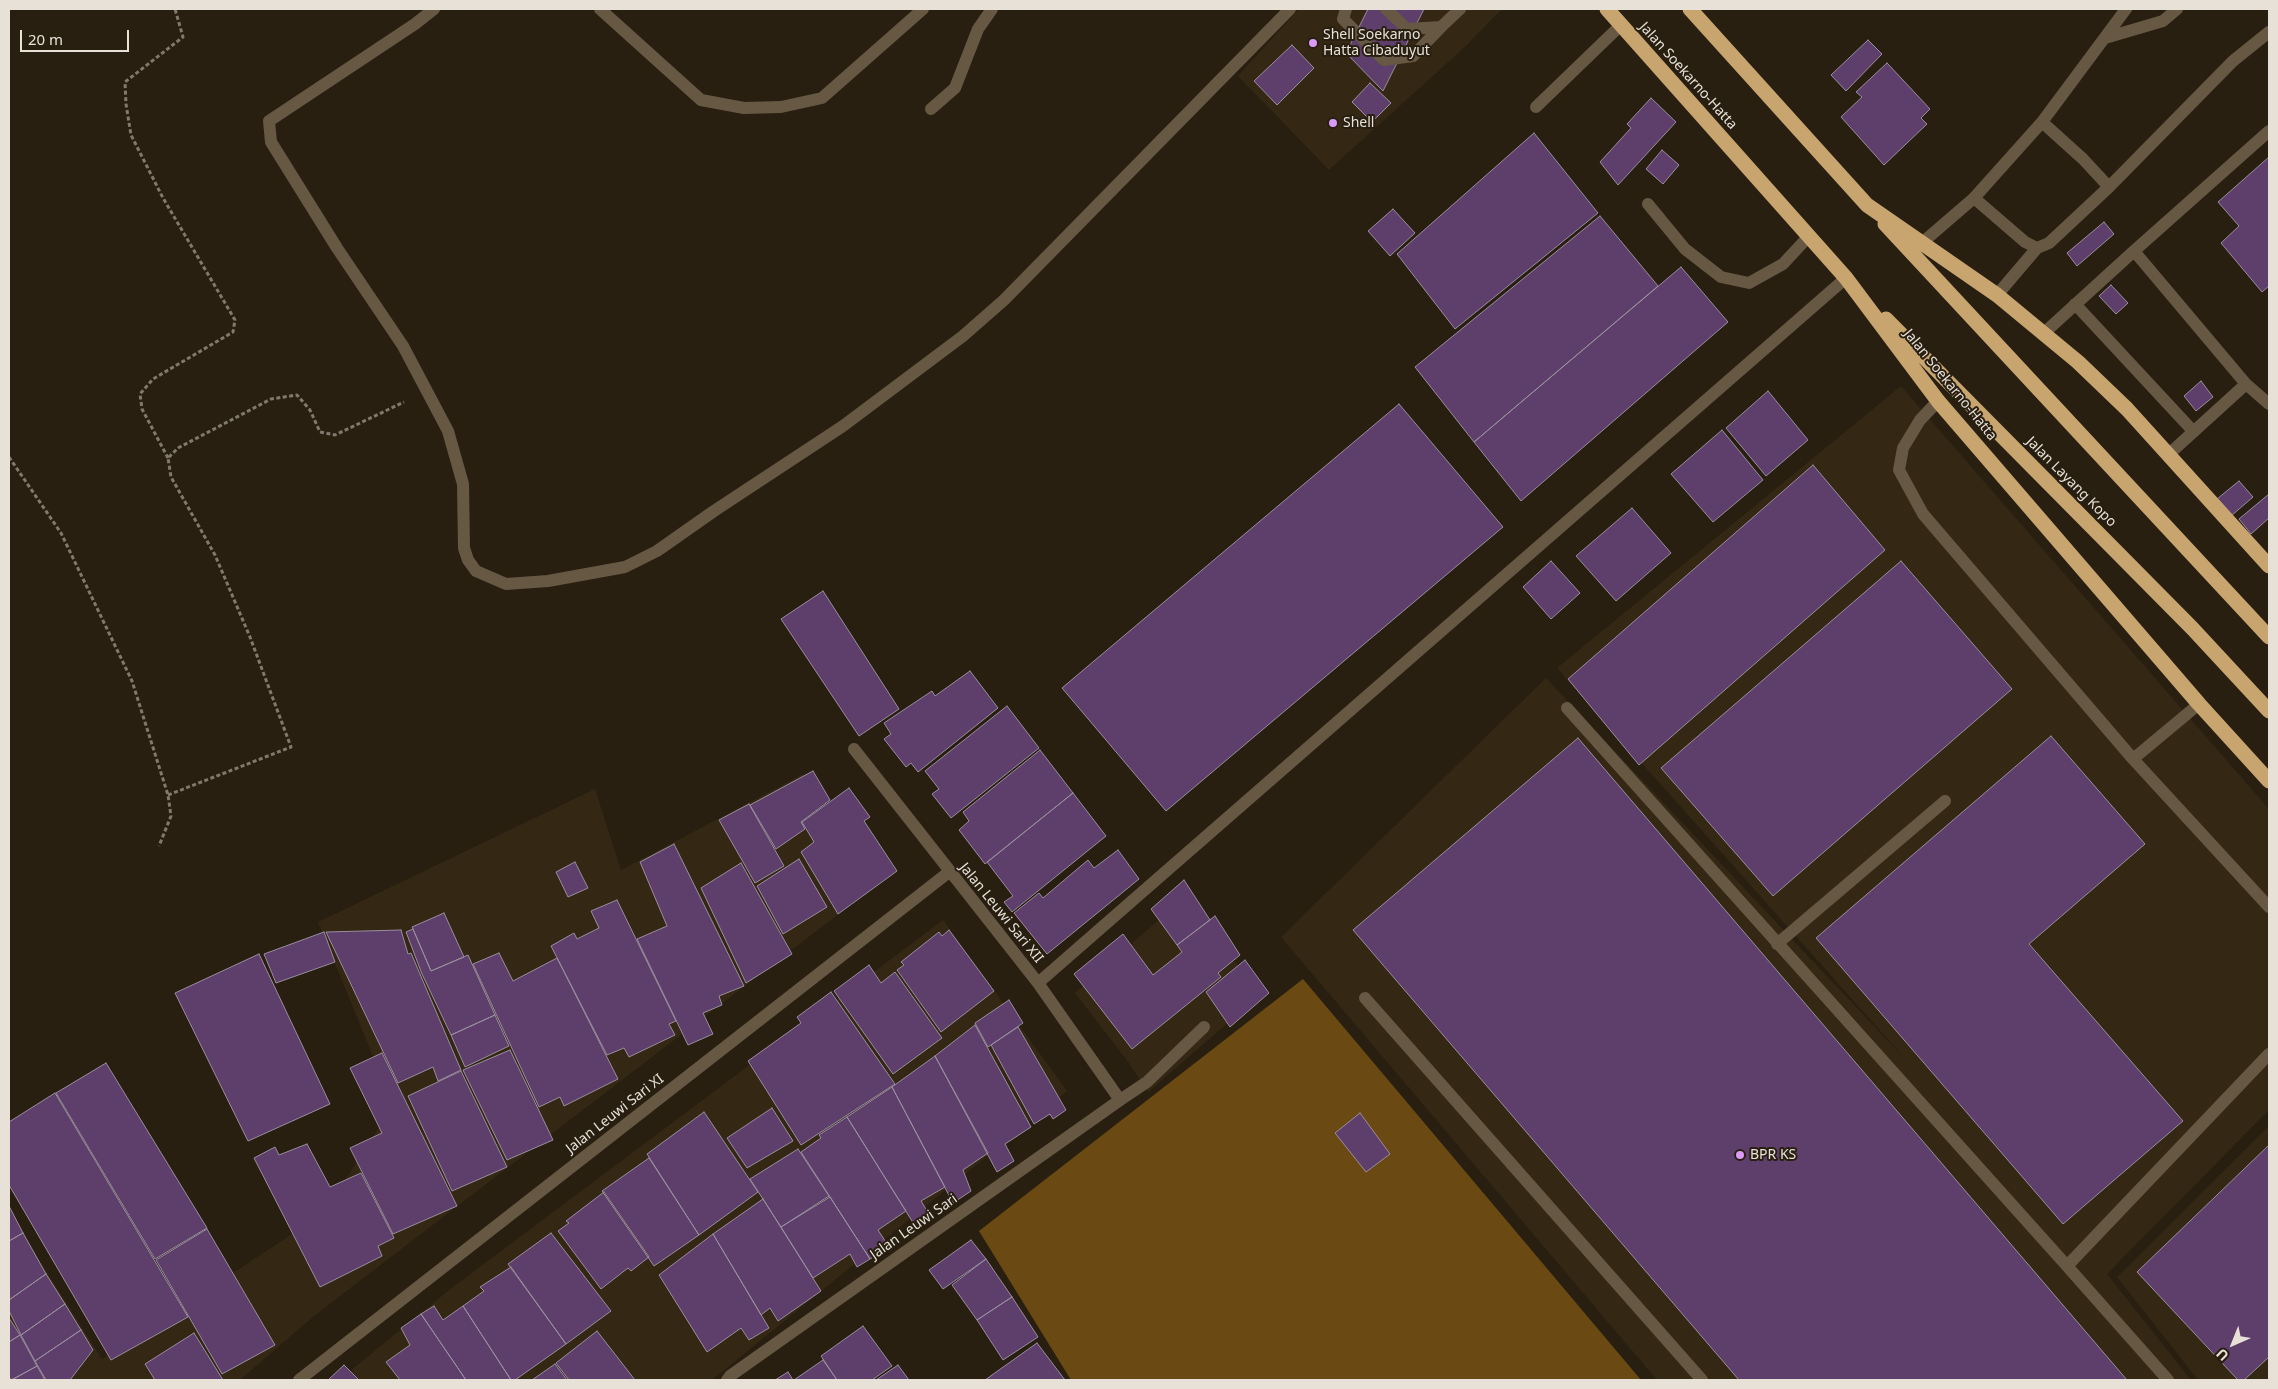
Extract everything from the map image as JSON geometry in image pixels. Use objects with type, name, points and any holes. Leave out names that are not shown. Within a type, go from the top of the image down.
[{"type":"highway","name":"Jalan Soekarno-Hatta","points":[[1607,9],[1846,278],[1938,401],[2199,704],[2269,781]]},
{"type":"highway","points":[[1690,9],[1867,205],[2269,637]]},
{"type":"highway","points":[[1867,205],[1997,295],[2044,332],[2127,408],[2269,566]]},
{"type":"highway","name":"Jalan Layang Kopo","points":[[1846,278],[2192,628],[2269,711]]},
{"type":"street","points":[[434,9],[415,24],[269,121],[271,142],[337,248],[403,346],[428,390],[448,431],[463,484],[464,548],[468,560],[476,571],[506,584],[548,581],[625,567],[657,551],[842,426],[963,336],[1036,270],[1290,9]]},
{"type":"street","points":[[600,9],[701,100],[744,108],[781,107],[822,98],[923,9]]},
{"type":"street","points":[[931,109],[955,88],[978,29],[992,9]]},
{"type":"street","points":[[1346,9],[1343,18],[1384,60],[1413,56],[1460,9]]},
{"type":"street","points":[[1386,9],[1407,29],[1441,27]]},
{"type":"street","points":[[1923,242],[1974,198],[2042,122],[2126,9]]},
{"type":"street","points":[[2105,38],[2162,20],[2177,9]]},
{"type":"street","points":[[1536,107],[1621,25]]},
{"type":"street","points":[[1997,295],[2036,248],[2049,243],[2109,187],[2234,61],[2269,32]]},
{"type":"street","points":[[2042,122],[2083,159],[2109,187]]},
{"type":"street","points":[[2044,332],[2269,131]]},
{"type":"street","points":[[1974,198],[2025,242],[2036,248]]},
{"type":"street","points":[[1648,204],[1685,249],[1721,277],[1749,283],[1783,264],[1809,236]]},
{"type":"street","points":[[2134,251],[2246,384],[2269,404]]},
{"type":"street","points":[[1038,983],[1846,278]]},
{"type":"street","points":[[2074,304],[2193,431]]},
{"type":"street","points":[[2170,454],[2246,384]]},
{"type":"street","points":[[1938,401],[1920,420],[1903,448],[1899,470],[1923,514],[2132,759],[2269,907]]},
{"type":"street","points":[[2132,759],[2199,704]]},
{"type":"street","points":[[1567,708],[2168,1380]]},
{"type":"street","name":"Jalan Leuwi Sari XII","points":[[854,749],[1038,983],[1120,1100]]},
{"type":"street","points":[[1777,944],[1945,801]]},
{"type":"street","name":"Jalan Leuwi Sari XI","points":[[299,1380],[949,872]]},
{"type":"street","points":[[1365,998],[1702,1380]]},
{"type":"street","name":"Jalan Leuwi Sari","points":[[727,1380],[730,1376],[1147,1082],[1204,1026]]},
{"type":"street","points":[[2067,1266],[2269,1054]]},
{"type":"path","points":[[168,795],[291,746],[250,636],[215,556],[171,478],[168,458],[142,409],[140,394],[153,380],[234,332],[235,320],[164,198],[131,135],[125,82],[183,37],[175,9]]},
{"type":"path","points":[[168,458],[178,448],[271,399],[297,395],[310,410],[320,432],[335,434],[428,390]]},
{"type":"path","points":[[9,458],[62,533],[132,681],[168,795],[171,816],[159,846]]},
{"type":"shaded area","name":"Shell","points":[[1299,9],[1502,9],[1466,46],[1329,170],[1238,76]]},
{"type":"shaded area","points":[[1901,386],[2269,809],[2269,1110],[2107,1274],[2191,1380],[1657,1380],[1281,937],[1546,678],[1908,1062],[1557,668]]},
{"type":"shaded area","points":[[803,774],[883,880],[314,1316],[240,1380],[9,1380],[9,1212],[102,1359],[324,1213],[393,1105],[318,922],[595,789],[621,870]]},
{"type":"shaded area","points":[[1176,905],[1265,991],[1148,1092],[1126,1059],[1075,993]]},
{"type":"shaded area","points":[[943,920],[1067,1091],[712,1380],[339,1380],[449,1290]]},
{"type":"shaded area","points":[[1303,979],[1641,1380],[1071,1380],[979,1231]]},
{"type":"shaded area","points":[[2269,1126],[2269,1380],[2198,1380],[2117,1277]]},
{"type":"building","points":[[1368,9],[1424,9],[1383,91],[1346,53]]},
{"type":"building","points":[[1868,40],[1882,54],[1846,91],[1831,75]]},
{"type":"building","points":[[1292,45],[1314,68],[1277,105],[1254,81]]},
{"type":"building","points":[[1887,63],[1930,109],[1921,118],[1927,124],[1884,165],[1841,117],[1862,97],[1856,92]]},
{"type":"building","points":[[1370,83],[1391,103],[1372,122],[1352,102]]},
{"type":"building","points":[[1651,98],[1676,122],[1618,185],[1600,162],[1631,128],[1627,124]]},
{"type":"building","points":[[1534,133],[1598,213],[1455,329],[1397,254]]},
{"type":"building","points":[[1662,150],[1679,165],[1663,184],[1646,169]]},
{"type":"building","points":[[2269,157],[2269,286],[2262,292],[2221,243],[2239,226],[2218,202]]},
{"type":"building","points":[[1393,209],[1415,233],[1390,256],[1368,231]]},
{"type":"building","points":[[1600,216],[1658,286],[1474,442],[1415,367]]},
{"type":"building","points":[[2104,222],[2114,234],[2077,266],[2067,253]]},
{"type":"building","points":[[1681,267],[1728,322],[1521,501],[1474,442]]},
{"type":"building","points":[[2111,285],[2128,303],[2116,314],[2099,296]]},
{"type":"building","points":[[2201,381],[2213,397],[2196,411],[2184,396]]},
{"type":"building","points":[[1768,391],[1808,440],[1766,476],[1726,428]]},
{"type":"building","points":[[1399,404],[1503,527],[1166,811],[1062,688]]},
{"type":"building","points":[[1722,430],[1763,480],[1713,522],[1671,474]]},
{"type":"building","points":[[1813,465],[1885,550],[1639,765],[1568,679]]},
{"type":"building","points":[[2239,481],[2253,497],[2231,516],[2217,499]]},
{"type":"building","points":[[2269,494],[2269,518],[2251,534],[2239,519]]},
{"type":"building","points":[[1632,508],[1671,553],[1616,601],[1576,556]]},
{"type":"building","points":[[1551,561],[1580,593],[1551,619],[1523,587]]},
{"type":"building","points":[[1901,561],[2012,689],[1773,896],[1661,768]]},
{"type":"building","points":[[823,591],[899,709],[859,736],[781,619]]},
{"type":"building","points":[[970,671],[998,708],[918,772],[911,763],[906,767],[884,739],[891,734],[884,723],[932,691],[935,696]]},
{"type":"building","points":[[1007,706],[1039,748],[951,818],[932,794],[939,789],[925,771]]},
{"type":"building","points":[[2051,736],[2145,844],[2029,944],[2183,1121],[2063,1224],[1816,938]]},
{"type":"building","name":"BPR KS","points":[[1578,738],[2127,1380],[1739,1380],[1353,930]]},
{"type":"building","points":[[1040,750],[1073,793],[985,864],[959,830],[969,821],[963,812]]},
{"type":"building","points":[[813,771],[830,800],[801,822],[805,829],[776,849],[750,805]]},
{"type":"building","points":[[849,788],[870,817],[864,821],[897,871],[838,914],[801,852],[814,842],[802,822]]},
{"type":"building","points":[[1073,793],[1106,836],[1012,912],[1004,902],[1013,896],[987,862]]},
{"type":"building","points":[[749,804],[784,866],[755,883],[719,820]]},
{"type":"building","points":[[674,844],[744,986],[719,996],[722,1005],[703,1013],[713,1034],[688,1045],[637,939],[667,926],[640,862]]},
{"type":"building","points":[[1118,850],[1139,879],[1047,954],[1014,913],[1039,893],[1043,898],[1088,860],[1094,868]]},
{"type":"building","points":[[799,859],[827,907],[783,934],[757,886]]},
{"type":"building","points":[[575,862],[588,888],[568,897],[556,872]]},
{"type":"building","points":[[741,863],[792,954],[746,983],[701,888]]},
{"type":"building","points":[[1184,880],[1210,920],[1177,945],[1151,909]]},
{"type":"building","points":[[617,900],[676,1021],[669,1024],[675,1035],[629,1057],[624,1048],[607,1055],[551,946],[574,933],[577,939],[599,928],[591,911]]},
{"type":"building","points":[[444,913],[464,957],[431,971],[412,927]]},
{"type":"building","points":[[1215,916],[1240,955],[1218,973],[1221,977],[1132,1049],[1074,974],[1123,934],[1153,975],[1182,952],[1177,945]]},
{"type":"building","points":[[413,929],[431,971],[468,955],[495,1015],[451,1035],[422,974],[406,932]]},
{"type":"building","points":[[401,930],[408,954],[411,953],[461,1070],[438,1081],[433,1067],[398,1083],[326,932]]},
{"type":"building","points":[[949,930],[994,991],[941,1032],[897,970],[904,965],[901,962],[939,932],[942,936]]},
{"type":"building","points":[[324,932],[335,962],[276,983],[264,954]]},
{"type":"building","points":[[499,953],[513,981],[557,958],[618,1079],[564,1106],[560,1097],[539,1107],[473,964]]},
{"type":"building","points":[[259,954],[330,1104],[248,1141],[175,993]]},
{"type":"building","points":[[1245,960],[1269,993],[1230,1027],[1206,992]]},
{"type":"building","points":[[869,965],[881,983],[895,972],[942,1038],[893,1074],[834,991]]},
{"type":"building","points":[[831,992],[895,1084],[801,1145],[748,1061],[801,1023],[797,1017]]},
{"type":"building","points":[[1009,1000],[1023,1023],[988,1047],[975,1023]]},
{"type":"building","points":[[495,1015],[509,1046],[465,1067],[451,1035]]},
{"type":"building","points":[[975,1025],[1031,1127],[1005,1144],[1014,1161],[997,1172],[935,1056]]},
{"type":"building","points":[[1018,1027],[1066,1110],[1053,1119],[1050,1114],[1034,1124],[991,1045]]},
{"type":"building","points":[[510,1050],[553,1140],[507,1160],[463,1070]]},
{"type":"building","points":[[382,1053],[457,1206],[393,1234],[350,1148],[382,1133],[350,1068]]},
{"type":"building","points":[[935,1056],[988,1153],[963,1170],[971,1191],[953,1203],[892,1087]]},
{"type":"building","points":[[106,1063],[207,1228],[155,1259],[56,1093]]},
{"type":"building","points":[[461,1071],[507,1167],[452,1191],[408,1096]]},
{"type":"building","points":[[892,1087],[945,1187],[921,1201],[932,1219],[917,1229],[847,1117]]},
{"type":"building","points":[[55,1093],[188,1317],[111,1360],[9,1185],[9,1122]]},
{"type":"building","points":[[772,1108],[793,1141],[747,1168],[727,1138]]},
{"type":"building","points":[[704,1112],[758,1192],[699,1235],[647,1154]]},
{"type":"building","points":[[1360,1113],[1390,1154],[1366,1172],[1335,1133]]},
{"type":"building","points":[[847,1117],[906,1211],[878,1230],[889,1247],[870,1259],[801,1152],[821,1138],[819,1135]]},
{"type":"building","points":[[307,1144],[330,1187],[361,1173],[394,1238],[378,1246],[382,1256],[320,1287],[254,1158],[275,1147],[279,1155]]},
{"type":"building","points":[[2269,1145],[2269,1357],[2244,1380],[2238,1380],[2137,1272]]},
{"type":"building","points":[[798,1149],[829,1196],[781,1227],[750,1179]]},
{"type":"building","points":[[649,1158],[699,1235],[654,1266],[602,1191]]},
{"type":"building","points":[[604,1192],[649,1257],[631,1271],[628,1268],[601,1289],[558,1231],[569,1223],[566,1221]]},
{"type":"building","points":[[830,1197],[870,1259],[857,1267],[850,1254],[813,1278],[781,1227]]},
{"type":"building","points":[[763,1199],[821,1291],[778,1321],[770,1308],[761,1315],[713,1234]]},
{"type":"building","points":[[9,1206],[23,1233],[9,1241]]},
{"type":"building","points":[[207,1229],[275,1345],[222,1374],[156,1260]]},
{"type":"building","points":[[23,1233],[46,1274],[9,1300],[9,1241]]},
{"type":"building","points":[[551,1233],[611,1311],[566,1344],[508,1264]]},
{"type":"building","points":[[713,1234],[769,1328],[749,1340],[741,1328],[707,1352],[659,1275]]},
{"type":"building","points":[[971,1240],[986,1259],[943,1289],[929,1270]]},
{"type":"building","points":[[986,1259],[1012,1297],[977,1320],[952,1285]]},
{"type":"building","points":[[511,1267],[566,1344],[515,1380],[511,1380],[463,1306],[484,1291],[480,1287]]},
{"type":"building","points":[[46,1274],[65,1304],[21,1335],[9,1311],[9,1300]]},
{"type":"building","points":[[1012,1297],[1038,1337],[1003,1360],[977,1320]]},
{"type":"building","points":[[65,1304],[81,1330],[35,1361],[21,1335]]},
{"type":"building","points":[[434,1306],[443,1320],[463,1306],[511,1380],[466,1380],[421,1314]]},
{"type":"building","points":[[421,1314],[466,1380],[400,1380],[386,1362],[410,1345],[401,1328]]},
{"type":"building","points":[[9,1318],[20,1335],[9,1342]]},
{"type":"building","points":[[863,1326],[892,1366],[872,1380],[837,1380],[821,1356]]},
{"type":"building","points":[[81,1330],[93,1350],[70,1380],[46,1380],[35,1361]]},
{"type":"building","points":[[597,1331],[635,1380],[569,1380],[556,1363]]},
{"type":"building","points":[[194,1333],[223,1380],[155,1380],[145,1364]]},
{"type":"building","points":[[20,1335],[37,1366],[11,1380],[9,1377],[9,1342]]},
{"type":"building","points":[[1037,1343],[1065,1380],[985,1380]]},
{"type":"building","points":[[823,1360],[837,1380],[794,1380]]},
{"type":"building","points":[[555,1364],[567,1380],[532,1380]]},
{"type":"building","points":[[344,1365],[359,1380],[328,1380]]},
{"type":"building","points":[[898,1365],[909,1380],[876,1380]]},
{"type":"building","points":[[37,1366],[45,1380],[12,1380]]},
{"type":"building","points":[[788,1372],[793,1380],[775,1380]]},
{"type":"place","name":"Shell Soekarno Hatta Cibaduyut","points":[[1313,43]]},
{"type":"place","name":"Shell","points":[[1333,123]]},
{"type":"place","name":"BPR KS","points":[[1740,1155]]}]
